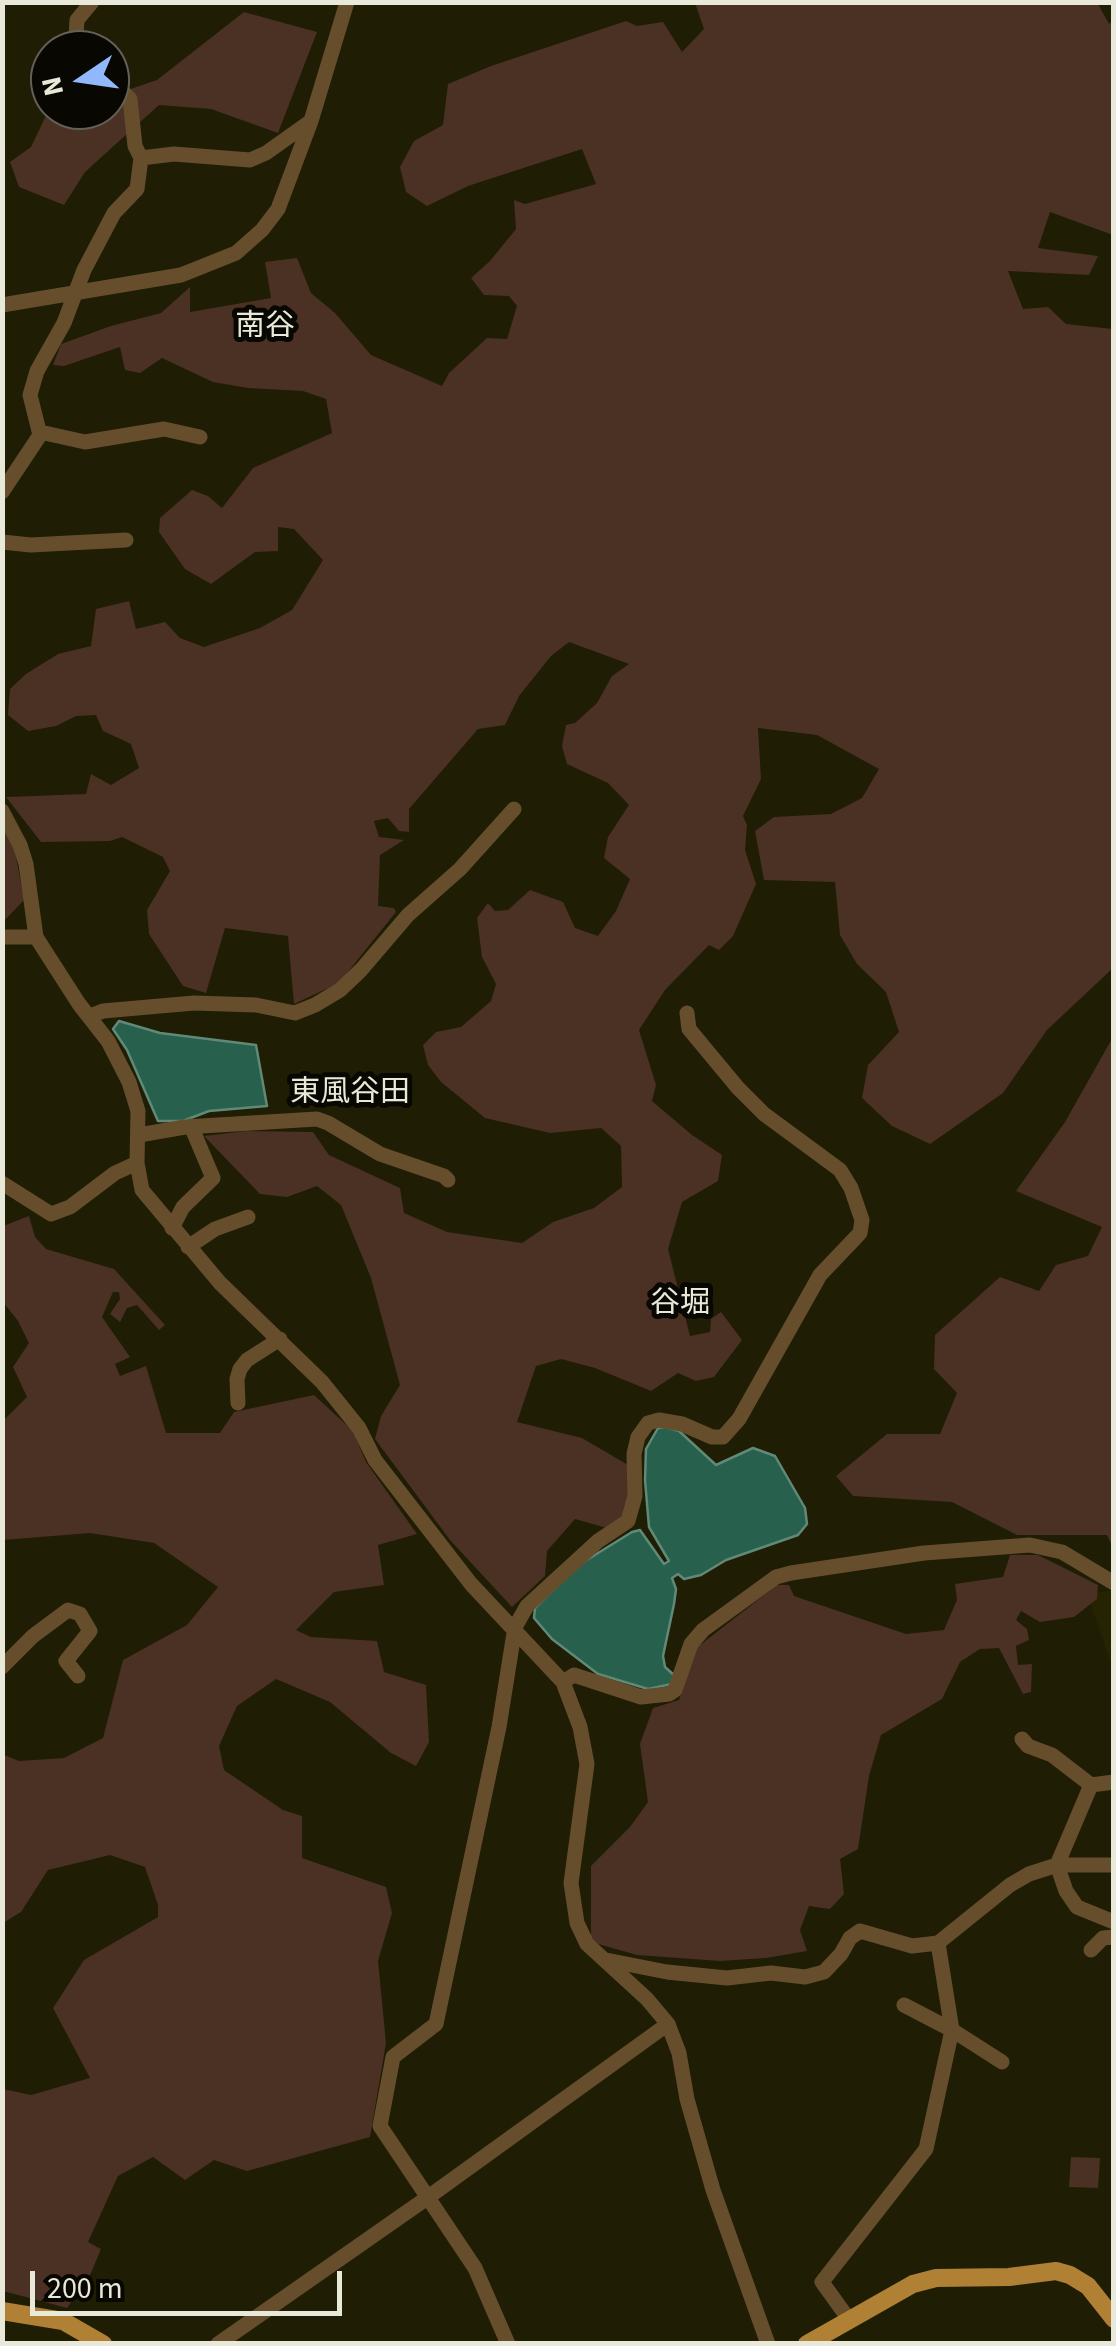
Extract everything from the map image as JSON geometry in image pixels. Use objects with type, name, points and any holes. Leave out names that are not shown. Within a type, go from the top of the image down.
[{"type":"main road","points":[[807,2344],[914,2284],[936,2278],[1056,2272],[1070,2275],[1088,2286],[1114,2320]]},
{"type":"main road","points":[[2,2312],[63,2321],[95,2342]]},
{"type":"street","points":[[76,30],[77,20],[92,2]]},
{"type":"street","points":[[2,305],[181,275],[236,253],[278,209],[311,121],[347,2]]},
{"type":"street","points":[[2,492],[37,444],[40,432],[30,395],[42,358],[64,323],[114,213],[136,189],[141,158],[135,146],[130,100]]},
{"type":"street","points":[[141,158],[174,154],[250,160],[266,154],[311,121]]},
{"type":"street","points":[[40,432],[85,442],[164,429],[200,437]]},
{"type":"street","points":[[2,542],[126,540]]},
{"type":"street","points":[[90,1016],[103,1011],[194,1003],[256,1005],[276,1012],[295,1012],[315,1005],[340,990],[361,970],[408,915],[460,869],[514,809]]},
{"type":"street","points":[[2,811],[26,864],[36,937],[108,1041],[130,1082],[138,1111],[136,1164],[142,1190],[220,1283],[322,1382],[470,1584],[563,1682],[580,1727],[587,1764],[572,1903],[587,1944],[647,1999],[668,2024],[679,2053],[686,2099],[713,2190],[768,2344]]},
{"type":"street","points":[[2,937],[36,937]]},
{"type":"street","points":[[508,2344],[475,2268],[380,2126],[393,2057],[436,2024],[499,1727],[515,1628],[527,1606],[598,1541],[628,1521],[636,1496],[634,1454],[638,1437],[648,1423],[659,1420],[682,1424],[712,1437],[723,1437],[739,1418],[820,1275],[860,1233],[862,1220],[840,1170],[764,1114],[704,1050],[689,1028],[688,1014]]},
{"type":"street","points":[[139,1135],[191,1126],[317,1120],[328,1122],[380,1154],[448,1180]]},
{"type":"street","points":[[172,1228],[184,1206],[214,1178],[191,1126]]},
{"type":"street","points":[[2,1184],[51,1214],[70,1207],[115,1173],[136,1164]]},
{"type":"street","points":[[188,1247],[216,1229],[248,1217]]},
{"type":"street","points":[[238,1403],[236,1380],[240,1368],[280,1338]]},
{"type":"street","points":[[563,1682],[574,1675],[640,1698],[669,1694],[676,1690],[691,1644],[702,1630],[776,1577],[791,1573],[924,1553],[1030,1545],[1062,1552],[1114,1583]]},
{"type":"street","points":[[2,1667],[33,1636],[68,1610],[80,1614],[90,1631],[66,1660],[78,1676]]},
{"type":"street","points":[[1022,1738],[1028,1746],[1052,1756],[1091,1784],[1114,1782]]},
{"type":"street","points":[[1091,1784],[1057,1865],[1066,1891],[1078,1907],[1114,1922]]},
{"type":"street","points":[[604,1960],[727,1978],[771,1973],[815,1976],[860,1931],[912,1946],[938,1944],[1029,1874],[1057,1865],[1114,1866]]},
{"type":"street","points":[[1091,1950],[1102,1938],[1114,1938]]},
{"type":"street","points":[[850,2321],[822,2282],[926,2149],[952,2030],[938,1944]]},
{"type":"street","points":[[904,2004],[1002,2062]]},
{"type":"street","points":[[218,2344],[668,2024]]},
{"type":"shaded area","points":[[1097,2],[1109,24],[1113,20],[1113,235],[1050,212],[1038,248],[1098,256],[1089,275],[1008,271],[1023,309],[1048,307],[1066,324],[1113,329],[1113,968],[1047,1030],[1003,1093],[930,1144],[892,1126],[862,1098],[868,1065],[899,1032],[886,992],[857,964],[840,935],[835,882],[764,880],[755,831],[774,817],[831,814],[862,798],[879,769],[817,735],[758,728],[761,779],[743,816],[747,825],[745,850],[756,884],[733,936],[719,950],[709,945],[665,990],[639,1030],[656,1085],[652,1101],[722,1155],[718,1181],[682,1202],[668,1249],[690,1336],[710,1332],[711,1319],[721,1312],[742,1340],[714,1377],[696,1381],[678,1373],[651,1391],[561,1359],[536,1366],[517,1422],[582,1438],[628,1465],[630,1513],[607,1528],[575,1519],[547,1551],[545,1576],[512,1607],[450,1540],[375,1439],[381,1416],[400,1385],[371,1278],[341,1205],[317,1186],[287,1197],[260,1194],[204,1136],[246,1131],[313,1132],[329,1155],[400,1188],[404,1213],[447,1232],[522,1243],[553,1222],[594,1208],[622,1187],[621,1146],[601,1128],[550,1133],[485,1118],[441,1082],[428,1065],[423,1045],[436,1032],[461,1027],[491,1001],[496,984],[482,957],[477,918],[488,903],[495,911],[508,910],[530,890],[563,902],[575,928],[598,936],[616,911],[630,879],[604,858],[608,837],[629,805],[608,783],[567,764],[562,746],[566,725],[575,723],[597,703],[612,676],[629,664],[569,642],[551,656],[519,696],[505,725],[478,729],[409,809],[409,832],[399,831],[388,818],[374,821],[379,837],[404,840],[380,855],[378,906],[394,908],[396,912],[339,983],[294,1004],[288,936],[225,928],[206,993],[183,986],[149,934],[147,910],[170,871],[163,857],[122,837],[110,841],[41,842],[6,797],[86,794],[91,774],[111,785],[139,768],[131,744],[103,731],[96,715],[76,716],[56,726],[28,731],[8,715],[10,689],[58,654],[91,646],[96,609],[129,601],[136,629],[165,622],[180,638],[204,647],[260,628],[292,610],[323,560],[294,529],[278,527],[278,551],[255,552],[211,584],[185,569],[159,532],[160,518],[192,490],[208,496],[222,508],[253,468],[332,433],[326,399],[303,391],[213,382],[162,358],[140,373],[125,370],[120,347],[64,366],[53,365],[61,344],[161,313],[190,287],[190,312],[271,298],[265,262],[297,258],[311,293],[335,313],[371,355],[442,386],[449,373],[487,338],[507,339],[517,306],[509,296],[484,295],[471,278],[516,229],[514,200],[525,204],[596,184],[582,149],[468,186],[427,206],[406,192],[400,167],[414,141],[443,125],[448,84],[626,21],[637,26],[663,22],[682,52],[704,29],[695,3]]},
{"type":"shaded area","points":[[244,12],[317,32],[278,133],[211,109],[159,105],[85,172],[64,205],[19,187],[10,162],[31,147],[39,130],[130,130],[130,89],[157,80]]},
{"type":"shaded area","points":[[2,817],[15,852],[24,900],[3,922]]},
{"type":"shaded area","points":[[119,1021],[160,1033],[256,1045],[267,1106],[209,1111],[183,1121],[158,1121],[127,1050],[113,1029]]},
{"type":"shaded area","points":[[1113,1037],[1113,1548],[1107,1535],[1017,1535],[952,1502],[853,1496],[836,1476],[887,1434],[940,1434],[957,1393],[934,1369],[935,1335],[1000,1277],[1039,1291],[1056,1265],[1088,1256],[1102,1227],[1016,1191],[1065,1122]]},
{"type":"shaded area","points":[[29,1216],[35,1237],[46,1249],[114,1269],[165,1325],[159,1330],[137,1305],[127,1308],[120,1322],[110,1314],[120,1299],[119,1292],[113,1292],[102,1317],[130,1357],[115,1364],[120,1376],[146,1366],[166,1433],[220,1433],[234,1412],[314,1395],[353,1431],[366,1462],[417,1534],[378,1545],[384,1585],[334,1592],[296,1630],[311,1637],[377,1641],[384,1672],[426,1685],[429,1742],[416,1766],[391,1753],[330,1702],[276,1679],[237,1706],[219,1746],[224,1770],[283,1810],[302,1816],[302,1858],[386,1887],[392,1913],[378,1961],[386,2043],[370,2137],[247,2171],[214,2160],[185,2180],[153,2157],[118,2176],[88,2242],[101,2249],[91,2273],[67,2308],[3,2291],[3,2089],[31,2095],[90,2078],[53,2008],[84,1960],[158,1917],[158,1905],[145,1867],[110,1855],[48,1870],[21,1912],[3,1923],[2,1754],[19,1761],[64,1758],[103,1738],[123,1660],[187,1625],[218,1587],[154,1543],[90,1533],[3,1540],[3,1421],[27,1397],[13,1367],[29,1343],[3,1302],[3,1226]]},
{"type":"shaded area","points":[[658,1428],[679,1431],[716,1465],[753,1448],[775,1456],[805,1508],[807,1524],[798,1535],[726,1560],[701,1575],[684,1579],[678,1574],[672,1578],[676,1589],[663,1656],[665,1667],[675,1676],[672,1684],[648,1689],[598,1674],[552,1639],[534,1618],[535,1608],[577,1566],[632,1532],[640,1530],[664,1564],[669,1561],[649,1527],[645,1480],[646,1449]]},
{"type":"shaded area","points":[[1010,1555],[1038,1555],[1098,1585],[1097,1599],[1074,1617],[1040,1622],[1021,1611],[1016,1620],[1027,1629],[1029,1640],[1016,1646],[1018,1665],[1032,1664],[1031,1692],[1023,1694],[999,1648],[980,1649],[960,1662],[942,1699],[881,1735],[869,1776],[858,1849],[840,1859],[844,1894],[830,1909],[809,1906],[800,1930],[807,1951],[720,1961],[637,1955],[591,1942],[591,1866],[630,1827],[648,1802],[640,1744],[653,1708],[679,1700],[695,1649],[777,1585],[789,1585],[794,1596],[906,1634],[944,1630],[957,1600],[955,1584],[1003,1577]]},
{"type":"shaded area","points":[[1113,1590],[1113,1670],[1087,1594]]},
{"type":"shaded area","points":[[1071,2157],[1100,2158],[1098,2188],[1069,2187]]},
{"type":"district","name":"南谷","points":[[265,328]]},
{"type":"district","name":"東風谷田","points":[[350,1094]]},
{"type":"district","name":"谷堀","points":[[680,1305]]}]
